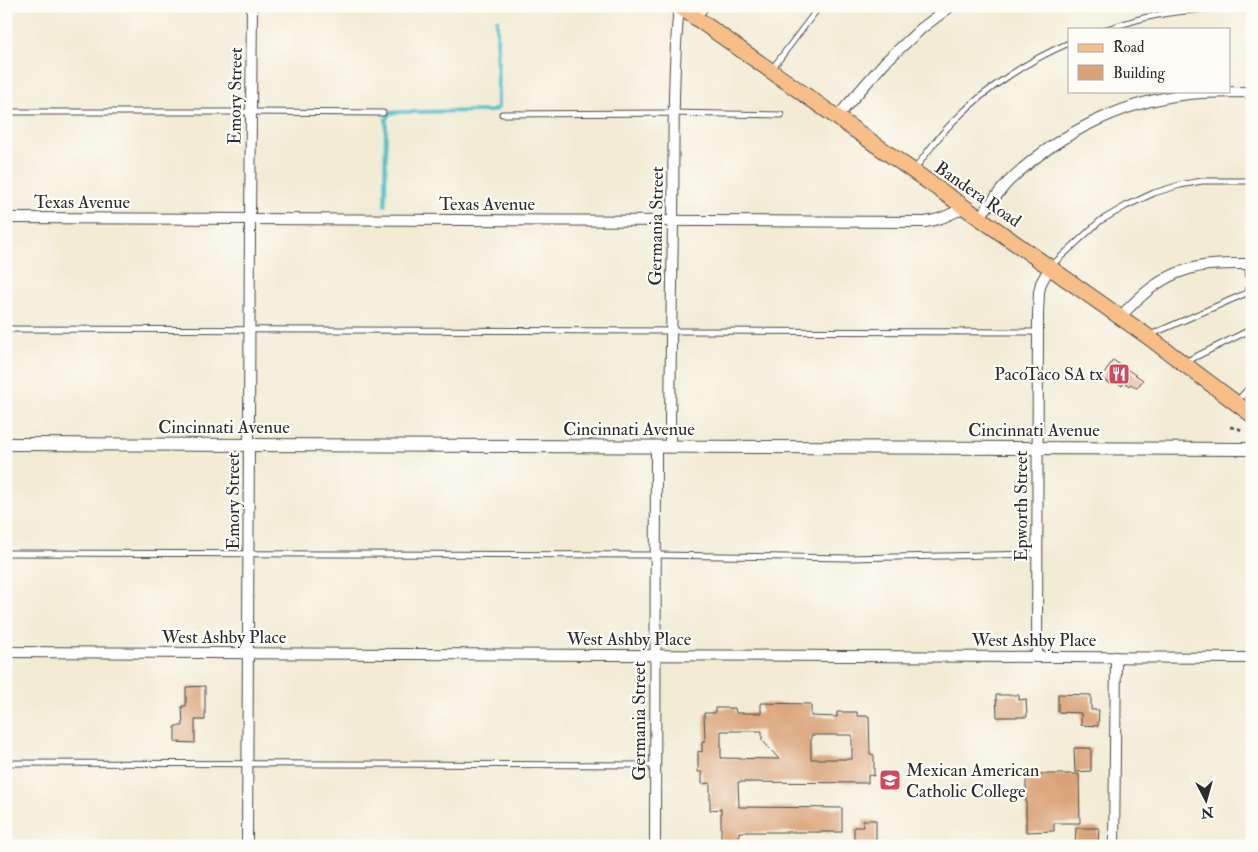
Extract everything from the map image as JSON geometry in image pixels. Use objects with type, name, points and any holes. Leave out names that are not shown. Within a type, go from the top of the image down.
[{"type":"main road","name":"Bandera Road","points":[[679,6],[700,12],[771,71],[1147,336],[1252,415]]},
{"type":"street","name":"Emory Street","points":[[247,846],[252,6]]},
{"type":"street","name":"Germania Street","points":[[670,447],[673,113],[679,6]]},
{"type":"street","points":[[837,117],[885,62],[922,28],[951,6]]},
{"type":"street","points":[[979,217],[1008,183],[1034,159],[1062,138],[1084,126],[1141,104],[1171,97],[1201,93],[1252,92]]},
{"type":"street","name":"Texas Avenue","points":[[6,218],[925,222],[949,216],[964,207]]},
{"type":"street","points":[[1120,317],[1140,296],[1175,274],[1188,269],[1215,265],[1250,264]]},
{"type":"street","name":"Epworth Street","points":[[1037,657],[1039,292],[1050,267]]},
{"type":"street","name":"Cincinnati Avenue","points":[[6,444],[1252,449]]},
{"type":"street","name":"Germania Street","points":[[655,846],[656,446]]},
{"type":"street","name":"West Ashby Place","points":[[6,652],[1252,658]]},
{"type":"street","points":[[1114,846],[1116,657]]},
{"type":"lane","points":[[771,71],[821,6]]},
{"type":"lane","points":[[1110,28],[1147,17],[1184,11],[1252,9]]},
{"type":"lane","points":[[913,171],[933,144],[957,118],[985,93],[1026,65],[1068,43]]},
{"type":"lane","points":[[6,112],[383,113]]},
{"type":"lane","points":[[502,114],[673,113],[781,115]]},
{"type":"lane","points":[[1050,267],[1100,221],[1154,193],[1202,181],[1252,181]]},
{"type":"lane","points":[[1250,264],[1249,292],[1252,320]]},
{"type":"lane","points":[[1147,336],[1249,292]]},
{"type":"lane","points":[[6,329],[1038,332]]},
{"type":"lane","points":[[1182,363],[1252,329]]},
{"type":"lane","points":[[1235,403],[1252,385]]},
{"type":"lane","points":[[6,553],[656,555],[849,558],[1037,554]]},
{"type":"lane","points":[[6,763],[655,765]]},
{"type":"path","points":[[1230,428],[1240,429],[1240,433]]},
{"type":"building","points":[[1113,360],[1143,380],[1137,388],[1131,384],[1129,386],[1124,382],[1122,386],[1113,380],[1110,384],[1101,379]]},
{"type":"building","points":[[205,686],[205,720],[195,720],[195,743],[175,742],[175,726],[183,726],[182,706],[186,706],[186,687]]},
{"type":"building","points":[[1058,694],[1091,695],[1091,710],[1099,710],[1098,726],[1081,725],[1081,713],[1058,712]]},
{"type":"building","points":[[996,695],[1019,695],[1019,700],[1026,699],[1027,717],[997,717]]},
{"type":"building","points":[[761,703],[811,704],[811,716],[837,717],[837,712],[857,712],[857,716],[869,716],[870,754],[874,755],[874,776],[868,775],[868,783],[738,782],[739,807],[842,808],[842,832],[739,832],[739,845],[721,845],[721,809],[710,810],[710,783],[702,784],[702,772],[698,772],[698,751],[702,752],[702,741],[705,741],[704,713],[715,713],[715,708],[735,708],[736,713],[761,713]],"holes":[[[721,731],[762,731],[762,740],[779,759],[721,758]],[[811,735],[852,735],[852,759],[811,759]]]},
{"type":"building","points":[[1074,748],[1091,748],[1091,771],[1075,772]]},
{"type":"building","points":[[1026,774],[1079,774],[1080,823],[1054,823],[1054,831],[1026,832]]},
{"type":"building","points":[[863,820],[876,820],[876,846],[854,846],[854,827],[863,827]]},
{"type":"building","points":[[1076,828],[1099,828],[1098,846],[1075,846]]},
{"type":"waterway","points":[[385,205],[386,119],[390,113],[492,111],[498,108],[497,20]]},
{"type":"place","name":"PacoTaco SA tx","points":[[1119,374]]},
{"type":"place","name":"Mexican American Catholic College","points":[[890,780]]}]
